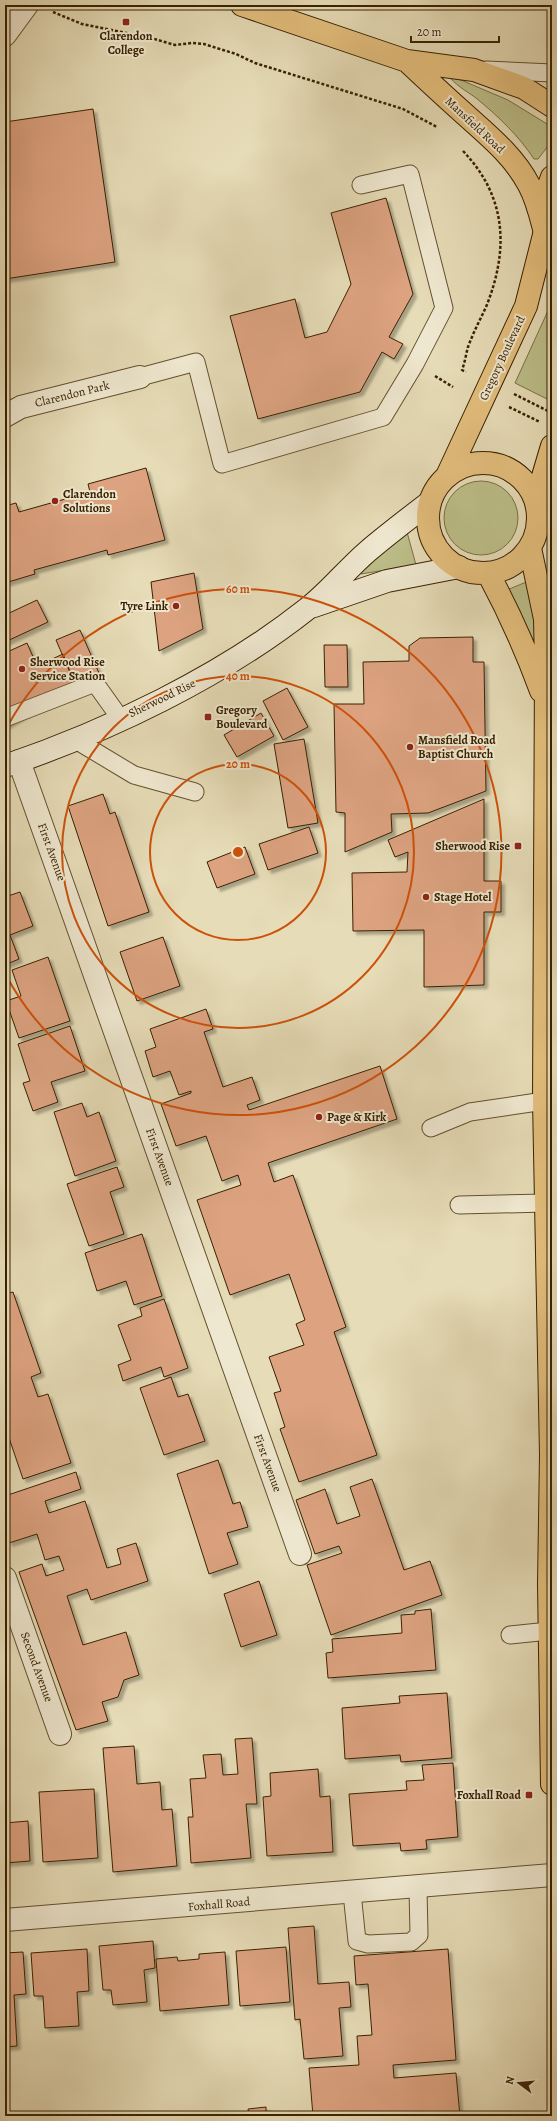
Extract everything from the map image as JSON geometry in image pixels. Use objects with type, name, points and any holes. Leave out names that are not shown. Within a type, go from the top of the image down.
[{"type":"main road","name":"Mansfield Road","points":[[242,5],[407,61],[474,70],[524,88],[552,106]]},
{"type":"main road","name":"Mansfield Road","points":[[407,61],[504,151],[529,185],[552,255]]},
{"type":"main road","name":"Mansfield Road","points":[[543,226],[543,202],[552,177]]},
{"type":"main road","name":"Gregory Boulevard","points":[[447,476],[526,306],[543,226]]},
{"type":"main road","name":"Gregory Boulevard","points":[[536,500],[552,446]]},
{"type":"main road","name":"Gregory Boulevard","points":[[490,462],[506,466],[518,474],[529,486],[536,500],[539,516],[537,533],[530,548],[519,560],[505,569],[488,573],[473,572],[459,568],[446,559],[436,547],[430,532],[428,517],[430,502],[436,488],[447,476],[459,467],[474,463],[490,462]]},
{"type":"main road","points":[[530,548],[545,619],[547,707],[544,1101],[549,1182],[546,1204],[551,1455],[549,1631],[552,1784]]},
{"type":"main road","points":[[488,573],[511,615],[526,649],[547,707]]},
{"type":"street","points":[[5,35],[27,5]]},
{"type":"street","name":"Clarendon Park","points":[[5,416],[21,407],[140,377]]},
{"type":"street","name":"Sherwood Rise","points":[[12,763],[74,739],[177,693],[238,657],[308,609],[368,550],[430,502]]},
{"type":"street","name":"Sherwood Rise","points":[[308,609],[387,581],[459,568]]},
{"type":"street","name":"First Avenue","points":[[12,763],[300,1554]]},
{"type":"street","name":"Second Avenue","points":[[5,1578],[60,1734]]},
{"type":"street","name":"Foxhall Road","points":[[5,1920],[418,1888],[552,1876]]},
{"type":"lane","points":[[474,70],[552,73]]},
{"type":"lane","points":[[140,377],[196,362],[222,464],[383,417],[415,364],[444,308],[410,174],[361,185]]},
{"type":"lane","points":[[5,718],[95,683],[120,718]]},
{"type":"lane","points":[[74,739],[134,775],[195,792]]},
{"type":"lane","points":[[431,1128],[470,1112],[544,1101]]},
{"type":"lane","points":[[459,1205],[546,1204]]},
{"type":"lane","points":[[510,1635],[549,1631]]},
{"type":"lane","points":[[352,1893],[357,1941],[368,1944],[411,1942],[419,1936],[418,1888]]},
{"type":"path","points":[[52,11],[82,24],[175,45],[192,43],[204,44],[236,54],[255,63],[289,74]]},
{"type":"path","points":[[462,370],[467,358]]},
{"type":"green space","points":[[447,74],[508,100],[552,127],[552,141],[538,159],[534,159],[522,142],[500,119]]},
{"type":"green space","points":[[552,302],[552,400],[551,401],[515,383]]},
{"type":"green space","points":[[481,481],[502,487],[512,497],[518,518],[512,539],[502,549],[481,555],[460,549],[450,539],[444,518],[450,497],[460,487]]},
{"type":"green space","points":[[407,532],[416,565],[361,574],[361,570]]},
{"type":"green space","points":[[531,580],[538,652],[507,590]]},
{"type":"building","points":[[93,109],[115,262],[5,279],[5,122]]},
{"type":"building","points":[[386,198],[413,294],[389,337],[403,344],[394,359],[382,352],[360,392],[258,419],[230,316],[295,299],[305,338],[327,332],[351,284],[331,213]]},
{"type":"building","points":[[146,468],[165,540],[108,555],[107,550],[34,570],[35,574],[5,583],[5,506],[16,503],[19,512],[90,492],[88,484]]},
{"type":"building","name":"Tyre Link","points":[[194,573],[203,629],[159,651],[151,582]]},
{"type":"building","points":[[37,600],[48,622],[5,642],[5,615]]},
{"type":"building","points":[[80,630],[99,673],[75,684],[56,640]]},
{"type":"building","name":"Mansfield Road Baptist Church","points":[[473,637],[473,662],[484,662],[486,791],[428,813],[391,814],[392,832],[345,852],[345,813],[336,812],[334,704],[364,704],[363,662],[409,661],[409,646],[420,638]]},
{"type":"building","points":[[27,643],[37,666],[63,654],[75,684],[5,726],[5,653]]},
{"type":"building","points":[[324,645],[347,645],[348,687],[325,687]]},
{"type":"building","points":[[287,688],[308,727],[283,740],[263,701]]},
{"type":"building","points":[[261,713],[274,736],[237,757],[224,735]]},
{"type":"building","points":[[304,739],[318,823],[288,828],[274,744]]},
{"type":"building","points":[[103,794],[110,814],[115,812],[149,912],[108,926],[68,806]]},
{"type":"building","name":"Stage Hotel","points":[[484,799],[484,881],[501,881],[501,912],[484,912],[484,985],[424,987],[424,930],[353,931],[352,873],[407,872],[408,852],[395,857],[388,840]]},
{"type":"building","points":[[309,827],[318,853],[268,870],[259,844]]},
{"type":"building","points":[[245,847],[255,874],[217,888],[207,862]]},
{"type":"building","points":[[20,892],[33,926],[10,935],[19,959],[5,965],[5,897]]},
{"type":"building","points":[[163,937],[180,986],[137,1001],[120,952]]},
{"type":"building","points":[[48,957],[70,1021],[19,1038],[6,1001],[21,996],[12,970]]},
{"type":"building","points":[[206,1009],[213,1029],[204,1032],[223,1087],[252,1077],[260,1100],[247,1105],[249,1110],[380,1066],[397,1119],[268,1163],[274,1182],[293,1175],[346,1327],[334,1332],[377,1455],[299,1482],[280,1429],[285,1427],[274,1393],[281,1391],[269,1357],[304,1345],[296,1324],[305,1320],[289,1274],[230,1295],[197,1200],[241,1185],[238,1175],[222,1181],[206,1136],[176,1146],[161,1104],[191,1093],[191,1091],[179,1095],[170,1071],[153,1077],[145,1051],[156,1047],[150,1029]]},
{"type":"building","points":[[70,1026],[85,1071],[51,1082],[58,1102],[33,1111],[23,1083],[30,1081],[18,1044]]},
{"type":"building","points":[[82,1103],[87,1117],[99,1112],[116,1161],[75,1176],[54,1112]]},
{"type":"building","points":[[117,1167],[124,1187],[110,1192],[124,1234],[89,1246],[67,1184]]},
{"type":"building","points":[[142,1234],[162,1296],[134,1305],[126,1281],[97,1291],[85,1253]]},
{"type":"building","points":[[13,1292],[41,1373],[31,1377],[38,1397],[48,1394],[71,1463],[23,1479],[7,1432],[5,1433],[5,1294]]},
{"type":"building","points":[[164,1299],[188,1368],[164,1377],[161,1367],[123,1381],[118,1365],[131,1360],[118,1325],[142,1316],[140,1308]]},
{"type":"building","points":[[171,1377],[178,1397],[188,1394],[205,1441],[164,1455],[140,1388]]},
{"type":"building","points":[[218,1460],[233,1504],[240,1502],[248,1527],[227,1533],[238,1564],[209,1574],[177,1474]]},
{"type":"building","points":[[76,1472],[81,1489],[45,1501],[49,1513],[85,1501],[107,1568],[121,1564],[117,1549],[136,1543],[148,1581],[91,1600],[87,1589],[67,1596],[83,1645],[126,1632],[139,1675],[124,1680],[118,1697],[102,1702],[108,1721],[76,1730],[19,1572],[42,1564],[46,1576],[64,1570],[59,1556],[45,1560],[37,1534],[9,1543],[5,1530],[5,1496]]},
{"type":"building","points":[[372,1479],[404,1570],[430,1561],[442,1595],[331,1635],[307,1565],[342,1553],[339,1546],[315,1554],[296,1500],[325,1489],[337,1524],[360,1516],[350,1487]]},
{"type":"building","points":[[259,1581],[277,1635],[241,1647],[224,1594]]},
{"type":"building","points":[[431,1609],[436,1670],[328,1678],[326,1653],[333,1652],[332,1639],[402,1633],[401,1615],[415,1614],[415,1611]]},
{"type":"building","points":[[447,1693],[452,1758],[401,1762],[400,1755],[345,1759],[342,1708],[400,1703],[399,1696]]},
{"type":"building","points":[[252,1738],[257,1804],[246,1804],[251,1858],[191,1863],[188,1817],[193,1817],[190,1779],[206,1778],[203,1755],[221,1754],[223,1775],[238,1774],[235,1739]]},
{"type":"building","points":[[134,1746],[137,1784],[160,1782],[162,1810],[172,1809],[177,1866],[113,1872],[103,1748]]},
{"type":"building","points":[[453,1763],[458,1837],[426,1840],[427,1849],[401,1851],[400,1843],[353,1846],[349,1794],[407,1790],[406,1781],[424,1780],[422,1765]]},
{"type":"building","points":[[318,1769],[320,1797],[330,1796],[333,1852],[267,1856],[263,1797],[271,1796],[270,1773]]},
{"type":"building","points":[[94,1789],[98,1858],[43,1862],[39,1792]]},
{"type":"building","points":[[28,1821],[30,1861],[5,1863],[5,1823]]},
{"type":"building","points":[[314,1926],[318,1984],[349,1982],[351,2007],[339,2008],[343,2056],[304,2059],[300,2019],[295,2020],[288,1928]]},
{"type":"building","points":[[153,1941],[155,1968],[144,1970],[147,2002],[113,2005],[111,1990],[103,1990],[99,1946]]},
{"type":"building","points":[[286,1947],[290,2002],[240,2006],[236,1951]]},
{"type":"building","points":[[87,1949],[89,1991],[77,1992],[79,2026],[45,2028],[43,1996],[34,1996],[31,1953]]},
{"type":"building","points":[[448,1949],[456,2060],[393,2065],[394,2078],[456,2073],[460,2116],[313,2116],[309,2068],[359,2065],[357,2036],[372,2035],[368,1984],[356,1985],[354,1956]]},
{"type":"building","points":[[23,1952],[26,1994],[14,1995],[17,2046],[5,2047],[5,1953]]},
{"type":"building","points":[[225,1952],[229,2005],[160,2011],[156,1959],[177,1957],[178,1961],[199,1959],[199,1954]]},
{"type":"building","points":[[266,2107],[266,2116],[249,2116],[248,2109]]},
{"type":"place","name":"Clarendon College","points":[[126,22]]},
{"type":"place","name":"Clarendon Solutions","points":[[55,501]]},
{"type":"place","name":"Tyre Link","points":[[176,606]]},
{"type":"place","name":"Sherwood Rise Service Station","points":[[22,669]]},
{"type":"place","name":"Gregory Boulevard","points":[[208,717]]},
{"type":"place","name":"Mansfield Road Baptist Church","points":[[410,747]]},
{"type":"place","name":"Sherwood Rise","points":[[518,846]]},
{"type":"place","name":"Stage Hotel","points":[[426,897]]},
{"type":"place","name":"Page & Kirk","points":[[319,1117]]},
{"type":"place","name":"Foxhall Road","points":[[529,1795]]}]
